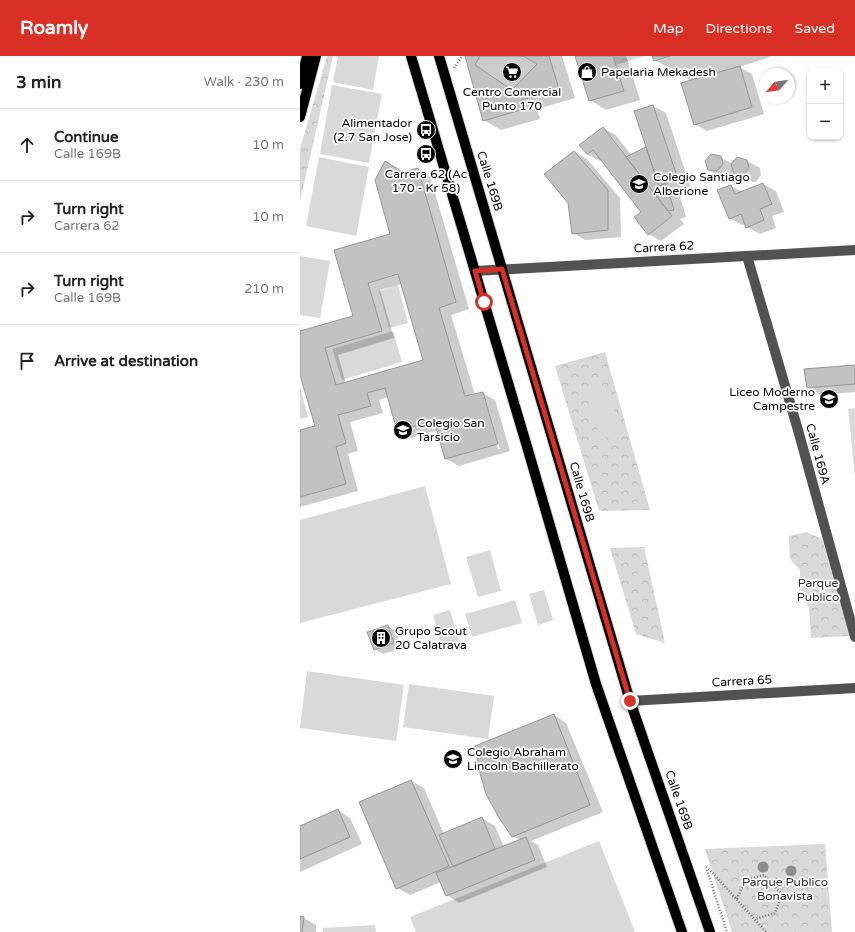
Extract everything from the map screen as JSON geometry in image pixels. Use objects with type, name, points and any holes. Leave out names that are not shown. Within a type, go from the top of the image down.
[{"type":"main road","points":[[300,84],[307,56]]},
{"type":"main road","points":[[300,117],[316,56]]},
{"type":"main road","points":[[411,56],[596,684],[682,932]]},
{"type":"main road","name":"Calle 169B","points":[[439,56],[630,701],[710,932]]},
{"type":"street","name":"Carrera 62","points":[[475,271],[855,250]]},
{"type":"street","name":"Calle 169A","points":[[748,256],[855,637]]},
{"type":"street","name":"Carrera 65","points":[[630,701],[855,688]]},
{"type":"path","points":[[454,68],[462,56]]},
{"type":"path","points":[[727,932],[706,867],[766,932]]},
{"type":"path","points":[[737,899],[744,880],[764,875],[782,894],[775,913],[755,919]]},
{"type":"green space","points":[[327,56],[333,56],[300,201],[300,149]]},
{"type":"green space","points":[[338,56],[379,56],[373,90],[333,82]]},
{"type":"green space","points":[[613,56],[644,56],[616,65]]},
{"type":"green space","points":[[332,85],[382,94],[369,163],[320,154]]},
{"type":"green space","points":[[319,157],[369,167],[356,236],[306,226]]},
{"type":"green space","points":[[300,256],[330,261],[320,318],[300,315]]},
{"type":"green space","points":[[398,285],[408,323],[389,328],[379,291]]},
{"type":"green space","points":[[393,331],[402,362],[342,380],[332,349]]},
{"type":"green space","points":[[605,352],[650,510],[599,511],[555,366]]},
{"type":"green space","points":[[300,387],[308,417],[300,419]]},
{"type":"green space","points":[[607,388],[622,433],[601,439],[586,394]]},
{"type":"green space","points":[[855,408],[855,477],[848,409]]},
{"type":"green space","points":[[425,486],[451,584],[300,623],[300,520]]},
{"type":"green space","name":"Parque Publico","points":[[806,532],[822,539],[850,636],[811,638],[809,607],[799,594],[800,570],[790,559],[789,536]]},
{"type":"green space","points":[[644,547],[665,643],[636,634],[610,548]]},
{"type":"green space","points":[[490,550],[501,591],[478,597],[466,557]]},
{"type":"green space","points":[[544,590],[553,620],[538,625],[529,594]]},
{"type":"green space","points":[[515,600],[522,623],[472,637],[465,614]]},
{"type":"green space","points":[[450,610],[459,642],[441,647],[433,615]]},
{"type":"green space","points":[[307,671],[404,685],[396,741],[300,728]]},
{"type":"green space","points":[[409,684],[494,696],[488,739],[403,727]]},
{"type":"green space","points":[[599,841],[635,932],[416,932],[410,917]]},
{"type":"green space","name":"Parque Publico Bonavista","points":[[825,844],[832,932],[732,932],[705,849]]},
{"type":"green space","points":[[375,925],[376,932],[323,932],[323,928]]},
{"type":"building","name":"Centro Comercial Punto 170","points":[[465,56],[549,56],[559,89],[521,100],[524,109],[483,121]]},
{"type":"building","points":[[480,56],[523,56],[537,64],[512,90],[475,65]]},
{"type":"building","name":"Centro Comercial Punto 170","points":[[575,56],[613,56],[624,91],[589,101]]},
{"type":"building","points":[[652,56],[670,56],[654,61]]},
{"type":"building","points":[[740,66],[752,107],[694,125],[681,83]]},
{"type":"building","points":[[653,105],[678,179],[659,186],[634,111]]},
{"type":"building","points":[[603,127],[672,216],[648,235],[634,217],[641,212],[593,150],[587,154],[579,145]]},
{"type":"building","points":[[646,147],[659,186],[666,183],[674,210],[668,211],[626,157]]},
{"type":"building","points":[[574,151],[608,190],[608,230],[572,234],[568,203],[544,174]]},
{"type":"building","points":[[711,154],[721,156],[723,164],[717,171],[708,170],[705,161]]},
{"type":"building","points":[[737,157],[747,160],[749,168],[743,175],[734,174],[731,164]]},
{"type":"building","points":[[385,161],[403,172],[418,168],[456,302],[439,308],[465,396],[483,392],[498,444],[445,459],[434,421],[397,431],[385,388],[367,393],[371,406],[338,415],[346,443],[336,447],[346,484],[300,497],[300,430],[315,426],[300,375],[300,331],[353,316],[334,250],[390,234],[375,180]],"holes":[[[398,274],[423,360],[336,385],[325,348],[382,331],[368,283]]]},
{"type":"building","points":[[763,183],[772,204],[760,209],[764,220],[746,228],[741,214],[729,219],[717,190],[731,185],[735,194]]},
{"type":"building","points":[[855,365],[855,384],[807,388],[804,369]]},
{"type":"building","name":"Grupo Scout 20 Calatrava","points":[[388,625],[394,643],[374,650],[367,632]]},
{"type":"building","points":[[554,714],[590,805],[512,837],[486,794],[479,770],[475,746]]},
{"type":"building","points":[[411,780],[449,866],[396,889],[359,802]]},
{"type":"building","points":[[338,809],[350,837],[300,859],[300,826]]},
{"type":"building","points":[[482,817],[495,849],[453,867],[439,835]]},
{"type":"building","points":[[526,837],[535,860],[446,896],[436,873]]},
{"type":"building","points":[[300,916],[304,917],[302,932],[300,932]]},
{"type":"place","name":"Centro Comercial Punto 170","points":[[512,72]]},
{"type":"place","name":"Papelaria Mekadesh","points":[[587,72]]},
{"type":"place","name":"Alimentador (2.7 San Jose)","points":[[426,130]]},
{"type":"place","name":"Carrera 62 (Ac 170 - Kr 58)","points":[[426,154]]},
{"type":"place","name":"Colegio Santiago Alberione","points":[[639,184]]},
{"type":"place","name":"Liceo Moderno Campestre","points":[[829,399]]},
{"type":"place","name":"Colegio San Tarsicio","points":[[403,430]]},
{"type":"place","name":"Grupo Scout 20 Calatrava","points":[[381,638]]},
{"type":"place","name":"Colegio Abraham Lincoln Bachillerato","points":[[453,759]]},
{"type":"route","points":[[484,302],[475,271],[502,269],[630,701]]}]
